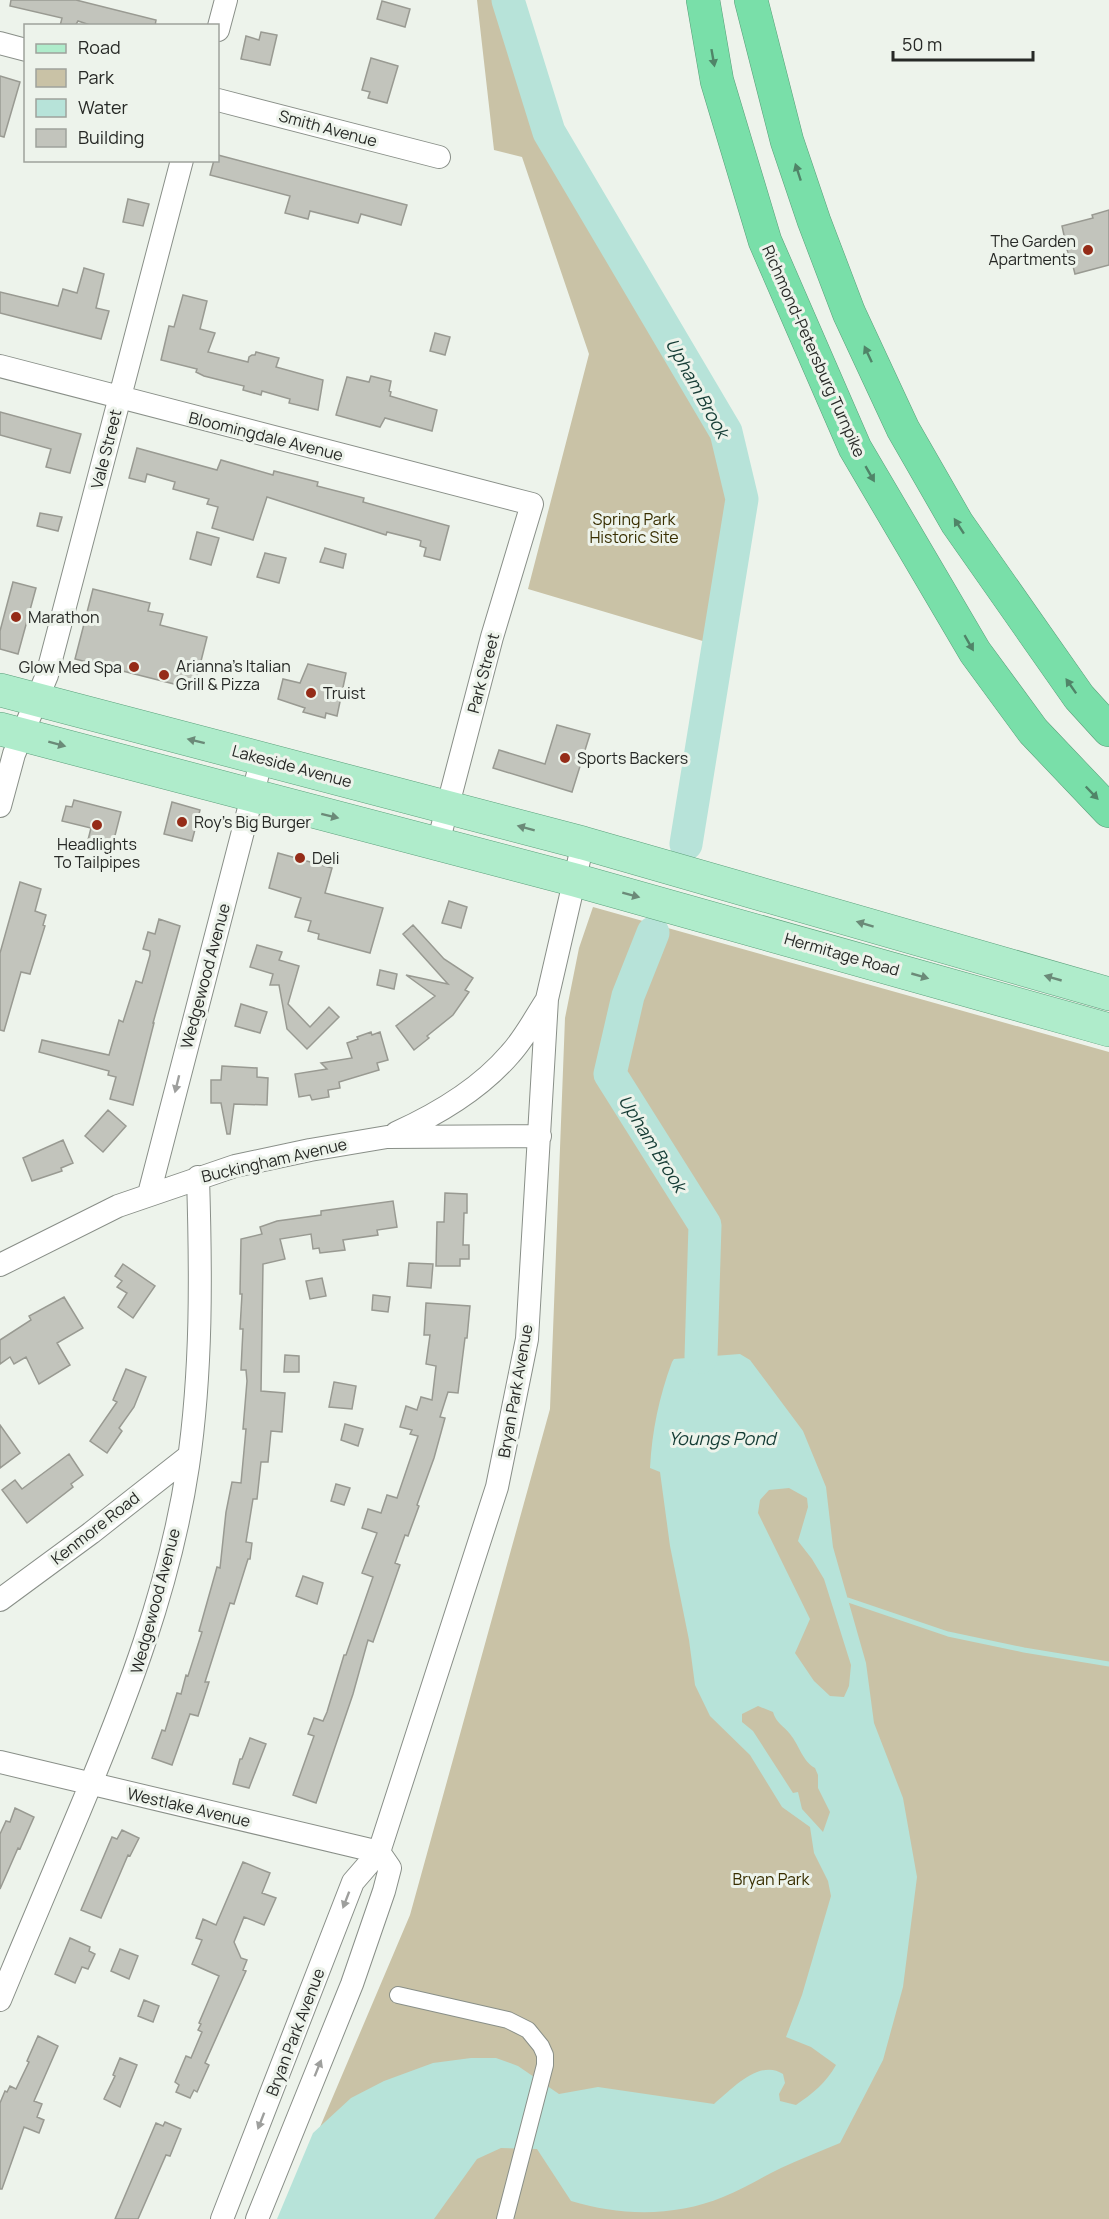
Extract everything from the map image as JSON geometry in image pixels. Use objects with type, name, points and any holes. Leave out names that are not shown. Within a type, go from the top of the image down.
[{"type":"highway","name":"Richmond-Petersburg Turnpike","points":[[703,0],[717,81],[765,241],[855,448],[975,652],[1033,731],[1109,811]]},
{"type":"highway","points":[[751,0],[787,141],[814,221],[849,313],[903,429],[957,523],[1079,697],[1109,730]]},
{"type":"main road","name":"Lakeside Avenue","points":[[0,690],[583,843]]},
{"type":"main road","points":[[11,732],[574,880]]},
{"type":"main road","points":[[583,843],[1109,994]]},
{"type":"main road","name":"Hermitage Road","points":[[574,880],[1109,1030]]},
{"type":"street","points":[[219,26],[226,0]]},
{"type":"street","points":[[0,43],[24,49]]},
{"type":"street","name":"Smith Avenue","points":[[219,100],[439,157]]},
{"type":"street","name":"Vale Street","points":[[0,806],[14,754],[11,732],[38,700],[48,675],[181,162]]},
{"type":"street","name":"Bloomingdale Avenue","points":[[0,366],[532,504]]},
{"type":"street","name":"Park Street","points":[[438,843],[495,627],[532,504]]},
{"type":"street","name":"Wedgewood Avenue","points":[[149,1194],[262,758]]},
{"type":"street","name":"Bryan Park Avenue","points":[[222,2219],[353,1882],[379,1852],[497,1487],[527,1339],[547,999],[583,843]]},
{"type":"street","name":"Buckingham Avenue","points":[[387,1137],[442,1109],[492,1072],[510,1054],[547,999]]},
{"type":"street","name":"Buckingham Avenue","points":[[0,1265],[90,1219],[149,1194],[235,1166],[387,1137],[540,1136]]},
{"type":"street","name":"Wedgewood Avenue","points":[[0,2000],[129,1690],[149,1632],[166,1571],[189,1456],[195,1412],[201,1301],[198,1177]]},
{"type":"street","name":"Kenmore Road","points":[[0,1600],[91,1533],[189,1456]]},
{"type":"street","name":"Westlake Avenue","points":[[0,1762],[379,1852]]},
{"type":"street","name":"Bryan Park Avenue","points":[[257,2219],[352,1984],[384,1891],[390,1868],[379,1852]]},
{"type":"street","points":[[398,1995],[508,2020],[528,2030],[541,2046],[545,2055],[545,2065],[505,2219]]},
{"type":"green space","name":"Spring Park Historic Site","points":[[477,0],[515,0],[510,41],[549,130],[596,200],[620,254],[631,286],[664,327],[733,432],[734,465],[711,592],[706,642],[528,589],[589,354],[522,157],[494,150]]},
{"type":"green space","name":"Bryan Park","points":[[593,907],[1109,1052],[1109,2219],[281,2219],[410,1915],[550,1409],[565,1018],[579,948]]},
{"type":"water","name":"Youngs Pond","points":[[740,1354],[750,1360],[803,1431],[826,1487],[833,1547],[866,1663],[874,1723],[903,1798],[917,1877],[903,1987],[883,2060],[840,2143],[704,2204],[667,2211],[628,2212],[571,2201],[537,2149],[501,2148],[477,2159],[434,2219],[277,2219],[313,2133],[351,2098],[384,2081],[433,2063],[471,2058],[496,2058],[518,2066],[559,2094],[598,2087],[714,2104],[746,2078],[765,2070],[774,2070],[783,2074],[785,2083],[779,2094],[780,2101],[796,2105],[818,2088],[836,2065],[811,2047],[786,2037],[802,1995],[831,1896],[828,1881],[814,1853],[810,1827],[782,1807],[750,1755],[710,1716],[695,1685],[689,1640],[670,1546],[660,1472],[650,1468],[657,1414],[663,1388],[674,1359]],"holes":[[[789,1488],[807,1498],[808,1507],[798,1541],[824,1579],[851,1665],[849,1686],[844,1697],[830,1696],[814,1681],[795,1653],[810,1619],[758,1513],[760,1500],[769,1490]],[[758,1706],[773,1712],[778,1722],[793,1738],[807,1762],[815,1768],[818,1775],[818,1788],[830,1812],[823,1832],[802,1809],[798,1792],[793,1793],[753,1731],[742,1722],[742,1714]]]},
{"type":"building","points":[[11,0],[76,0],[156,20],[155,24],[87,24],[78,21],[76,24],[60,24],[62,18],[10,6]]},
{"type":"building","points":[[382,1],[410,9],[405,27],[377,19]]},
{"type":"building","points":[[261,32],[277,35],[270,65],[241,59],[246,36],[259,40]]},
{"type":"building","points":[[371,58],[398,66],[387,103],[368,98],[370,92],[362,90]]},
{"type":"building","points":[[0,76],[20,82],[4,137],[0,136]]},
{"type":"building","points":[[219,155],[407,205],[401,225],[361,214],[358,223],[310,211],[308,219],[285,213],[290,196],[210,175],[213,162],[219,162]]},
{"type":"building","points":[[128,199],[149,204],[143,226],[123,222]]},
{"type":"building","name":"The Garden Apartments","points":[[1109,210],[1109,265],[1075,274],[1072,262],[1070,263],[1062,226],[1093,218],[1092,215]]},
{"type":"building","points":[[84,268],[104,274],[96,308],[109,311],[101,339],[0,313],[0,292],[58,306],[63,289],[77,293]]},
{"type":"building","points":[[183,295],[207,301],[200,329],[215,333],[208,352],[248,362],[249,357],[255,355],[256,352],[279,358],[276,367],[323,380],[318,410],[289,403],[290,399],[262,391],[261,395],[243,390],[244,386],[204,376],[196,372],[197,369],[161,360],[169,326],[174,327]]},
{"type":"building","points":[[435,333],[450,337],[445,355],[430,351]]},
{"type":"building","points":[[371,376],[391,381],[390,396],[437,410],[432,431],[385,418],[380,427],[336,415],[347,377],[369,382]]},
{"type":"building","points":[[0,412],[81,434],[70,473],[46,467],[51,449],[0,435]]},
{"type":"building","points":[[137,448],[217,470],[221,460],[273,475],[274,471],[318,482],[317,486],[364,498],[363,502],[449,526],[440,560],[424,556],[426,548],[420,546],[421,541],[419,540],[387,532],[386,535],[267,497],[253,540],[212,528],[218,507],[207,504],[209,499],[173,489],[175,482],[147,474],[145,482],[129,478]]},
{"type":"building","points":[[40,513],[62,517],[58,531],[37,526]]},
{"type":"building","points":[[197,532],[219,538],[211,565],[190,559]]},
{"type":"building","points":[[325,548],[346,554],[343,568],[320,562]]},
{"type":"building","points":[[265,553],[286,558],[279,583],[257,577]]},
{"type":"building","points":[[13,582],[36,588],[18,654],[0,649],[0,631]]},
{"type":"building","points":[[93,589],[150,603],[148,611],[163,614],[160,625],[207,637],[194,689],[75,659]]},
{"type":"building","name":"Truist","points":[[308,664],[346,673],[337,716],[326,713],[325,718],[303,712],[305,708],[278,699],[283,679],[300,683]]},
{"type":"building","name":"Sports Backers","points":[[557,725],[590,734],[572,792],[493,768],[499,750],[545,764]]},
{"type":"building","name":"Headlights To Tailpipes","points":[[74,800],[121,812],[111,851],[87,844],[91,828],[62,821],[66,806],[72,807]]},
{"type":"building","name":"Roy's Big Burger","points":[[172,802],[200,810],[192,841],[164,834]]},
{"type":"building","points":[[278,853],[332,868],[325,893],[383,908],[370,953],[318,939],[319,934],[308,931],[311,921],[295,917],[301,898],[269,888]]},
{"type":"building","points":[[20,882],[41,889],[35,911],[46,915],[43,925],[45,926],[30,974],[21,972],[4,1031],[0,1030],[0,953]]},
{"type":"building","points":[[449,901],[467,907],[461,928],[442,923]]},
{"type":"building","points":[[159,919],[180,926],[133,1105],[110,1099],[116,1077],[108,1075],[109,1071],[39,1052],[42,1040],[109,1055],[119,1020],[123,1022],[136,981],[142,983],[150,955],[150,951],[143,949],[148,932],[155,934]]},
{"type":"building","points":[[413,925],[444,959],[473,978],[465,990],[469,992],[453,1015],[414,1050],[396,1026],[435,996],[406,975],[448,984],[403,934]]},
{"type":"building","points":[[257,945],[282,952],[279,960],[299,966],[288,1004],[310,1027],[329,1007],[339,1017],[307,1049],[287,1029],[279,985],[270,985],[273,974],[250,967]]},
{"type":"building","points":[[380,970],[397,974],[394,989],[377,985]]},
{"type":"building","points":[[241,1004],[267,1012],[260,1033],[235,1026]]},
{"type":"building","points":[[371,1032],[372,1035],[380,1032],[388,1060],[377,1063],[379,1070],[339,1082],[340,1088],[328,1090],[329,1097],[312,1100],[310,1095],[299,1097],[295,1074],[327,1069],[321,1063],[352,1058],[347,1043]]},
{"type":"building","points":[[222,1066],[257,1068],[257,1077],[268,1078],[267,1105],[234,1104],[230,1134],[227,1134],[221,1103],[211,1103],[211,1080],[221,1080]]},
{"type":"building","points":[[108,1110],[126,1126],[103,1152],[85,1136]]},
{"type":"building","points":[[63,1140],[73,1163],[61,1168],[62,1171],[32,1181],[23,1158]]},
{"type":"building","points":[[445,1193],[467,1194],[463,1245],[469,1245],[469,1259],[460,1259],[460,1266],[436,1266],[437,1222],[444,1222]]},
{"type":"building","points":[[393,1201],[397,1227],[377,1230],[378,1235],[343,1240],[345,1250],[320,1253],[319,1248],[313,1249],[311,1234],[280,1239],[285,1259],[263,1264],[261,1391],[285,1393],[282,1432],[271,1431],[268,1462],[261,1462],[257,1499],[253,1499],[246,1542],[252,1543],[250,1559],[248,1559],[234,1604],[230,1603],[205,1682],[209,1682],[198,1716],[190,1714],[172,1765],[152,1758],[162,1730],[165,1731],[177,1693],[181,1694],[186,1675],[188,1676],[202,1632],[199,1631],[217,1567],[220,1568],[232,1482],[241,1483],[246,1429],[243,1429],[247,1381],[246,1370],[241,1370],[243,1329],[240,1329],[241,1239],[262,1234],[260,1227],[277,1221],[321,1215],[321,1211]]},
{"type":"building","points":[[409,1263],[433,1264],[431,1288],[407,1286]]},
{"type":"building","points":[[123,1264],[155,1286],[133,1318],[118,1307],[127,1293],[117,1287],[122,1281],[115,1276]]},
{"type":"building","points":[[322,1278],[326,1296],[310,1299],[306,1281]]},
{"type":"building","points":[[373,1295],[390,1297],[388,1312],[372,1310]]},
{"type":"building","points":[[64,1297],[83,1328],[57,1343],[70,1365],[39,1384],[26,1357],[14,1364],[10,1357],[0,1364],[0,1340],[31,1320],[29,1316]]},
{"type":"building","points":[[426,1303],[470,1306],[458,1393],[448,1392],[440,1417],[445,1418],[417,1505],[419,1506],[395,1563],[400,1565],[373,1642],[368,1640],[353,1694],[316,1803],[293,1795],[314,1736],[308,1734],[314,1718],[323,1721],[327,1712],[344,1655],[346,1655],[373,1577],[362,1573],[377,1533],[362,1528],[368,1509],[381,1513],[387,1495],[397,1498],[418,1436],[410,1434],[412,1430],[400,1427],[406,1406],[417,1410],[421,1397],[432,1400],[436,1366],[426,1364],[430,1335],[424,1335]]},
{"type":"building","points":[[285,1355],[299,1356],[299,1372],[284,1372]]},
{"type":"building","points":[[126,1369],[146,1377],[134,1407],[119,1428],[122,1431],[107,1453],[90,1441],[117,1402],[113,1400]]},
{"type":"building","points":[[334,1382],[356,1386],[352,1409],[329,1407]]},
{"type":"building","points":[[345,1424],[363,1429],[358,1446],[341,1440]]},
{"type":"building","points":[[0,1425],[20,1453],[0,1468]]},
{"type":"building","points":[[69,1454],[83,1475],[71,1484],[73,1487],[27,1523],[2,1490],[15,1480],[22,1489]]},
{"type":"building","points":[[336,1484],[350,1488],[344,1505],[331,1501]]},
{"type":"building","points":[[303,1576],[323,1583],[317,1604],[296,1596]]},
{"type":"building","points":[[250,1738],[266,1744],[249,1788],[233,1784],[240,1759],[242,1759]]},
{"type":"building","points":[[15,1808],[34,1817],[0,1889],[0,1834],[6,1821],[10,1822]]},
{"type":"building","points":[[122,1830],[139,1838],[130,1856],[128,1855],[101,1918],[81,1910],[112,1837],[117,1839]]},
{"type":"building","points":[[243,1862],[270,1873],[262,1893],[276,1898],[264,1925],[244,1917],[234,1942],[241,1958],[247,1960],[243,1970],[246,1971],[205,2063],[209,2065],[197,2092],[194,2090],[190,2098],[176,2092],[179,2085],[175,2082],[186,2056],[191,2058],[202,2032],[198,2030],[201,2024],[199,2023],[219,1976],[192,1964],[202,1940],[196,1938],[203,1919],[216,1925]]},
{"type":"building","points":[[70,1938],[90,1947],[89,1951],[95,1954],[88,1969],[82,1967],[75,1983],[55,1974]]},
{"type":"building","points":[[120,1949],[138,1956],[129,1979],[111,1971]]},
{"type":"building","points":[[144,2000],[159,2006],[153,2022],[138,2016]]},
{"type":"building","points":[[38,2036],[58,2046],[34,2101],[42,2104],[37,2117],[44,2120],[39,2133],[24,2127],[2,2189],[0,2189],[0,2103],[10,2086],[16,2089]]},
{"type":"building","points":[[120,2058],[137,2065],[120,2107],[104,2099],[115,2076],[113,2075]]},
{"type":"building","points":[[165,2122],[181,2129],[170,2156],[166,2155],[138,2219],[115,2219],[156,2123],[163,2126]]},
{"type":"waterway","name":"Upham Brook","points":[[508,0],[549,132],[726,432],[742,499],[686,844]]},
{"type":"waterway","name":"Upham Brook","points":[[653,933],[628,996],[610,1074],[705,1225],[701,1357]]},
{"type":"waterway","points":[[848,1600],[948,1634],[1024,1650],[1109,1664]]},
{"type":"place","name":"The Garden Apartments","points":[[1088,250]]},
{"type":"place","name":"Marathon","points":[[16,617]]},
{"type":"place","name":"Glow Med Spa","points":[[134,667]]},
{"type":"place","name":"Arianna's Italian Grill & Pizza","points":[[164,675]]},
{"type":"place","name":"Truist","points":[[311,693]]},
{"type":"place","name":"Sports Backers","points":[[565,758]]},
{"type":"place","name":"Roy's Big Burger","points":[[182,822]]},
{"type":"place","name":"Headlights To Tailpipes","points":[[97,825]]},
{"type":"place","name":"Deli","points":[[300,858]]}]
